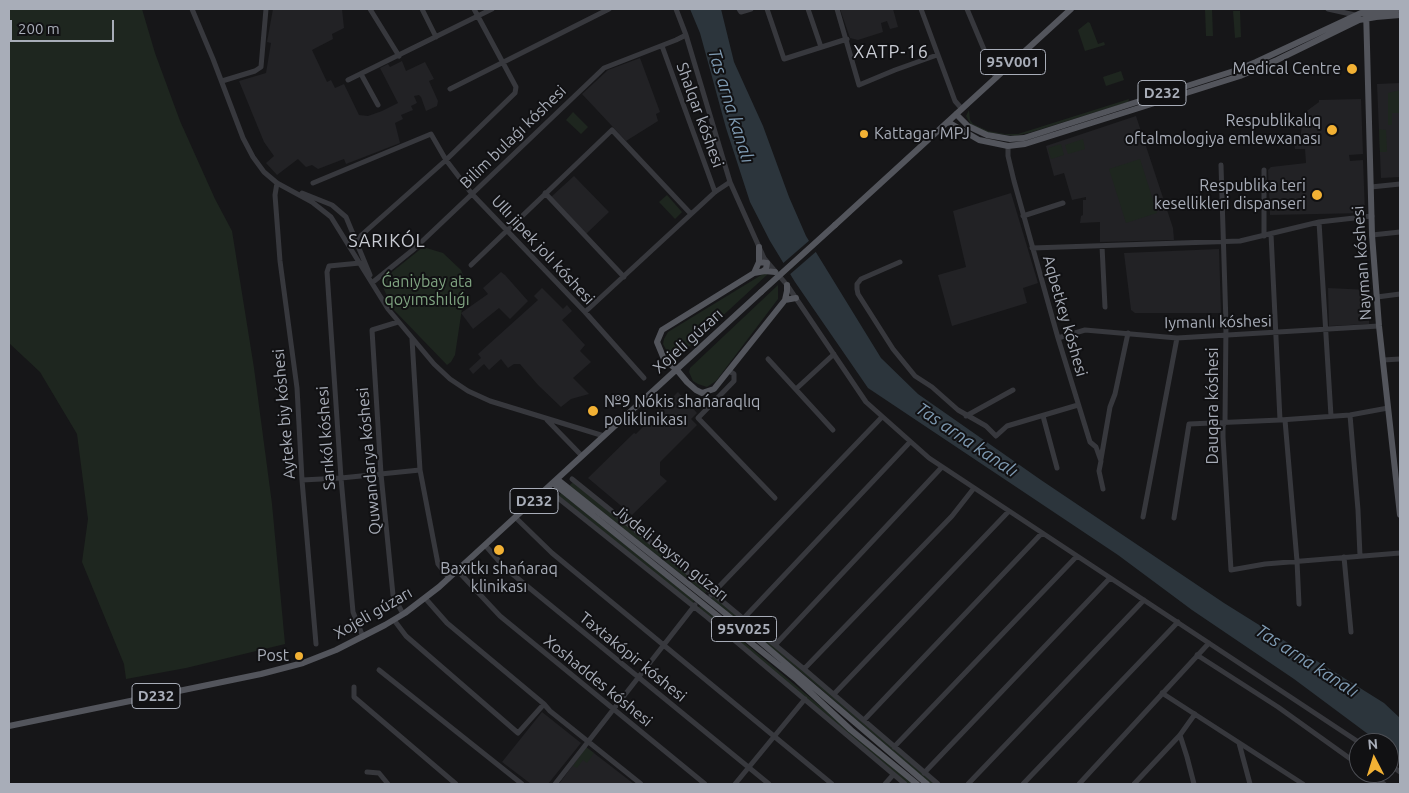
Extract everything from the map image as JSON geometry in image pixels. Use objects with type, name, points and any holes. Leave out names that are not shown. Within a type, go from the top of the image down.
[{"type":"main road","name":"Xojeli gúzarı","points":[[9,726],[230,681],[303,663],[363,637],[403,614],[449,578],[516,518],[1070,9]]},
{"type":"main road","name":"D232","points":[[948,122],[979,140],[1008,146],[1036,141],[1135,106],[1232,75],[1256,62],[1366,13],[1400,9]]},
{"type":"main road","name":"D232","points":[[1366,13],[1400,16]]},
{"type":"main road","name":"Nayman kóshesi","points":[[1366,13],[1372,235],[1388,408],[1397,455],[1400,515]]},
{"type":"main road","name":"D232","points":[[956,114],[976,131],[1010,139],[1022,138],[1135,106]]},
{"type":"main road","points":[[957,127],[957,122],[962,121]]},
{"type":"main road","points":[[754,273],[759,262],[759,247]]},
{"type":"main road","points":[[759,262],[767,263],[766,269],[763,271]]},
{"type":"main road","points":[[774,272],[763,271],[754,273],[662,330],[657,342],[664,359],[691,386],[702,393],[714,390],[785,300],[787,285]]},
{"type":"main road","points":[[785,300],[796,298]]},
{"type":"main road","name":"Jiydeli baysın gúzarı","points":[[555,481],[707,599],[800,675],[854,724],[927,784]]},
{"type":"main road","name":"Jiydeli baysın gúzarı","points":[[555,481],[696,604],[797,680],[851,730],[917,784]]},
{"type":"street","points":[[192,9],[243,138],[253,157],[264,172],[277,183],[320,200],[341,211],[357,239],[373,282]]},
{"type":"street","points":[[222,81],[255,71],[261,66],[266,9]]},
{"type":"street","points":[[370,9],[398,56]]},
{"type":"street","points":[[422,9],[436,37]]},
{"type":"street","points":[[357,239],[446,160],[516,90],[474,9]]},
{"type":"street","points":[[348,80],[492,9]]},
{"type":"street","points":[[450,89],[609,9]]},
{"type":"street","points":[[676,9],[686,35],[730,182],[759,247],[767,263],[787,285],[866,402],[910,442],[942,467],[1349,736]]},
{"type":"street","points":[[740,10],[751,9]]},
{"type":"street","points":[[766,9],[784,59],[847,39]]},
{"type":"street","points":[[808,9],[821,47]]},
{"type":"street","points":[[837,9],[859,85],[937,55]]},
{"type":"street","points":[[921,9],[955,100],[962,109]]},
{"type":"street","points":[[967,9],[996,78]]},
{"type":"street","name":"D232","points":[[1328,9],[1356,18]]},
{"type":"street","name":"Bilim bulaǵı kóshesi","points":[[373,282],[414,248],[604,68],[686,35]]},
{"type":"street","name":"Shalqar kóshesi","points":[[662,46],[715,192]]},
{"type":"street","points":[[361,74],[378,105]]},
{"type":"street","points":[[471,265],[612,130],[691,214]]},
{"type":"street","name":"Ullı jipek jolı kóshesi","points":[[313,183],[431,134],[446,160],[472,194],[585,312],[644,378]]},
{"type":"street","name":"Aqbetkey kóshesi","points":[[1008,146],[1010,166],[1023,216],[1058,338],[1090,442],[1096,447],[1101,461],[1099,471],[1104,489]]},
{"type":"street","name":"Dauqara kóshesi","points":[[1221,165],[1226,336],[1226,422],[1223,426],[1223,437],[1231,570],[1297,561]]},
{"type":"street","points":[[1264,170],[1264,236]]},
{"type":"street","points":[[585,312],[715,192],[730,182]]},
{"type":"street","name":"Ayteke biy kóshesi","points":[[277,183],[274,195],[280,261],[297,388],[302,480],[316,644]]},
{"type":"street","points":[[1371,186],[1400,184]]},
{"type":"street","points":[[292,190],[312,202],[331,217],[398,322],[450,379],[468,391],[490,401],[604,436]]},
{"type":"street","points":[[545,193],[624,278]]},
{"type":"street","points":[[1023,216],[1063,203]]},
{"type":"street","points":[[1032,248],[1240,241],[1319,222],[1372,216]]},
{"type":"street","points":[[1319,222],[1331,416]]},
{"type":"street","points":[[1372,235],[1400,232]]},
{"type":"street","points":[[1271,234],[1282,420],[1297,561],[1299,604]]},
{"type":"street","points":[[1102,246],[1105,307]]},
{"type":"street","points":[[900,262],[861,279],[857,284],[858,294],[893,349],[915,376],[932,387],[966,416],[986,426],[996,436],[1008,426],[1078,405]]},
{"type":"street","name":"Sarıkól kóshesi","points":[[360,263],[329,266],[327,272],[341,478],[353,612],[363,637]]},
{"type":"street","points":[[1377,297],[1400,294]]},
{"type":"street","name":"Quwandarya kóshesi","points":[[398,322],[372,330],[381,474],[393,595],[403,614]]},
{"type":"street","name":"Iymanlı kóshesi","points":[[1058,338],[1085,330],[1177,338],[1379,326]]},
{"type":"street","points":[[1101,461],[1110,407],[1115,394],[1128,333]]},
{"type":"street","points":[[1143,517],[1177,338]]},
{"type":"street","points":[[412,339],[420,470],[438,564],[449,578]]},
{"type":"street","points":[[796,389],[834,354]]},
{"type":"street","points":[[768,358],[834,430]]},
{"type":"street","points":[[1384,360],[1400,359]]},
{"type":"street","points":[[729,371],[734,374],[734,381],[698,418],[775,498]]},
{"type":"street","points":[[966,416],[1013,390]]},
{"type":"street","points":[[1174,518],[1189,424],[1350,415],[1388,408]]},
{"type":"street","points":[[1350,415],[1360,556]]},
{"type":"street","points":[[1043,416],[1057,468]]},
{"type":"street","points":[[707,599],[882,417]]},
{"type":"street","points":[[546,419],[582,456]]},
{"type":"street","points":[[743,618],[910,442]]},
{"type":"street","points":[[775,645],[942,467]]},
{"type":"street","points":[[302,480],[420,470]]},
{"type":"street","points":[[572,479],[743,618],[938,784]]},
{"type":"street","points":[[804,669],[952,516],[974,488]]},
{"type":"street","points":[[553,494],[696,604],[804,699],[905,784]]},
{"type":"street","points":[[834,694],[1009,511]]},
{"type":"street","points":[[516,518],[552,553],[662,646],[832,784]]},
{"type":"street","points":[[864,720],[1042,533]]},
{"type":"street","name":"Taxtakópir kóshesi","points":[[485,545],[505,568],[768,784]]},
{"type":"street","points":[[1297,561],[1400,553]]},
{"type":"street","points":[[894,747],[1077,556]]},
{"type":"street","points":[[1344,558],[1352,632]]},
{"type":"street","name":"Xoshaddes kóshesi","points":[[458,570],[500,616],[705,784]]},
{"type":"street","points":[[924,773],[1110,578]]},
{"type":"street","points":[[425,598],[447,622],[550,711],[641,784]]},
{"type":"street","points":[[968,784],[1144,600]]},
{"type":"street","points":[[555,784],[696,604]]},
{"type":"street","points":[[394,620],[406,636],[518,733],[544,704]]},
{"type":"street","points":[[1023,784],[1178,622]]},
{"type":"street","points":[[1079,784],[1209,643]]},
{"type":"street","points":[[1197,656],[1278,707],[1349,758]]},
{"type":"street","points":[[379,670],[522,784]]},
{"type":"street","points":[[354,687],[354,697],[456,784]]},
{"type":"street","points":[[1162,694],[1303,784]]},
{"type":"street","points":[[735,784],[804,699]]},
{"type":"street","points":[[1134,784],[1180,735],[1195,714]]},
{"type":"street","points":[[1180,735],[1188,756],[1193,782],[1186,784]]},
{"type":"street","points":[[1239,743],[1250,784]]},
{"type":"street","points":[[367,772],[379,773],[388,784]]},
{"type":"street","points":[[885,784],[893,775]]},
{"type":"street","points":[[1288,775],[1291,784]]},
{"type":"shaded area","points":[[273,9],[342,9],[344,28],[332,34],[333,39],[312,50],[327,82],[331,80],[335,88],[344,84],[359,115],[368,116],[398,103],[380,68],[388,64],[390,67],[402,61],[406,71],[425,62],[434,79],[429,81],[438,101],[437,106],[426,111],[421,97],[419,95],[414,96],[417,103],[411,106],[413,110],[401,115],[403,119],[395,123],[400,143],[346,164],[344,159],[318,169],[312,165],[306,167],[298,159],[277,175],[266,163],[274,156],[264,142],[239,81],[266,73],[271,43],[267,42]]},
{"type":"shaded area","points":[[840,9],[893,9],[898,27],[890,29],[887,21],[881,23],[883,32],[858,40],[850,38]]},
{"type":"shaded area","points":[[640,58],[660,112],[656,114],[658,121],[626,141],[582,94],[608,70]]},
{"type":"shaded area","points":[[1400,83],[1400,177],[1381,178],[1377,84]]},
{"type":"shaded area","points":[[1361,99],[1363,154],[1349,155],[1350,161],[1363,160],[1365,213],[1270,215],[1268,170],[1271,167],[1306,163],[1305,149],[1295,149],[1294,140],[1300,139],[1304,113],[1319,102],[1319,100]]},
{"type":"shaded area","points":[[1136,116],[1173,228],[1174,240],[1100,242],[1100,222],[1080,223],[1081,216],[1083,215],[1083,200],[1086,200],[1086,197],[1072,200],[1064,173],[1054,176],[1046,146]]},
{"type":"shaded area","points":[[574,176],[609,212],[586,234],[551,197]]},
{"type":"shaded area","points":[[1011,193],[1038,283],[1023,288],[1027,303],[952,326],[938,275],[966,267],[953,211]]},
{"type":"shaded area","points":[[1219,249],[1221,313],[1135,313],[1131,310],[1124,253]]},
{"type":"shaded area","points":[[501,272],[528,301],[510,319],[499,308],[473,329],[461,313],[488,294],[483,288]]},
{"type":"shaded area","points":[[542,288],[563,309],[567,305],[572,311],[562,320],[585,345],[580,351],[591,362],[573,378],[589,394],[571,399],[561,407],[520,364],[514,364],[508,368],[501,359],[489,370],[484,364],[473,374],[469,369],[481,358],[478,354],[538,300],[534,296]]},
{"type":"shaded area","points":[[1328,288],[1369,290],[1369,324],[1329,326]]},
{"type":"shaded area","points":[[678,392],[697,413],[691,419],[697,425],[660,462],[660,475],[667,481],[632,515],[588,478]]},
{"type":"shaded area","points":[[542,712],[581,743],[548,784],[531,784],[502,762]]},
{"type":"shaded area","points":[[586,747],[634,784],[559,784]]},
{"type":"green space","points":[[9,9],[142,9],[155,53],[180,121],[215,199],[232,231],[254,368],[272,504],[285,644],[186,668],[126,679],[124,664],[82,562],[88,519],[77,434],[40,372],[9,343]]},
{"type":"green space","points":[[1205,9],[1212,9],[1213,36],[1206,36]]},
{"type":"green space","points":[[1233,11],[1240,11],[1241,37],[1235,38]]},
{"type":"green space","points":[[1088,22],[1098,44],[1104,42],[1105,45],[1085,51],[1078,30]]},
{"type":"green space","points":[[1121,71],[1124,80],[1106,86],[1103,77]]},
{"type":"green space","points":[[1400,90],[1400,113],[1392,113],[1392,125],[1388,125],[1388,93]]},
{"type":"green space","points":[[1129,99],[1128,102],[1015,136],[986,132],[971,125],[966,116],[969,110],[970,120],[973,124],[988,131],[1018,134]]},
{"type":"green space","points":[[573,112],[588,127],[581,134],[566,120]]},
{"type":"green space","points":[[1379,129],[1386,130],[1386,152],[1380,152]]},
{"type":"green space","points":[[1083,139],[1085,149],[1068,154],[1065,145]]},
{"type":"green space","points":[[1061,144],[1064,155],[1051,159],[1048,148]]},
{"type":"green space","points":[[1140,159],[1157,213],[1126,223],[1109,169]]},
{"type":"green space","points":[[667,195],[682,212],[675,219],[659,202]]},
{"type":"green space","name":"Ǵaniybay ata qoyımshılıǵı","points":[[423,247],[443,253],[461,270],[466,282],[455,355],[447,365],[393,309],[381,283],[382,280]]},
{"type":"green space","points":[[763,274],[768,274],[678,357],[669,355],[663,344],[668,332]]},
{"type":"green space","points":[[778,285],[778,299],[716,381],[707,387],[693,381],[689,372],[690,368]]},
{"type":"green space","points":[[573,482],[707,591],[705,593],[569,486]]},
{"type":"green space","points":[[561,493],[693,599],[694,603],[559,496]]},
{"type":"green space","points":[[713,596],[799,666],[935,784],[931,784],[807,677],[711,598]]},
{"type":"green space","points":[[701,606],[913,784],[907,784],[698,607]]},
{"type":"green space","points":[[586,747],[594,753],[587,763],[583,760],[577,768],[573,766]]},
{"type":"water","name":"Tas arna kanalı","points":[[690,9],[721,9],[734,62],[763,126],[789,197],[806,236],[881,358],[918,394],[1041,480],[1224,603],[1384,703],[1400,718],[1400,758],[1399,733],[1367,733],[1294,679],[1192,610],[1118,555],[868,388],[795,282],[770,241],[750,202],[726,128],[700,33]]},
{"type":"pier","points":[[811,239],[818,250],[788,276],[781,265]]},
{"type":"place","name":"Medical Centre","points":[[1352,69]]},
{"type":"place","name":"Respublikalıq oftalmologiya emlewxanası","points":[[1332,130]]},
{"type":"place","name":"Kattagar MPJ","points":[[864,134]]},
{"type":"place","name":"Respublika teri kesellikleri dispanseri","points":[[1317,195]]},
{"type":"place","name":"№9 Nókis shańaraqlıq poliklinikası","points":[[593,411]]},
{"type":"place","name":"Baxıtkı shańaraq klinikası","points":[[499,550]]},
{"type":"place","name":"Post","points":[[299,656]]},
{"type":"district","name":"XATP-16","points":[[891,52]]},
{"type":"district","name":"SARIKÓL","points":[[387,241]]}]
